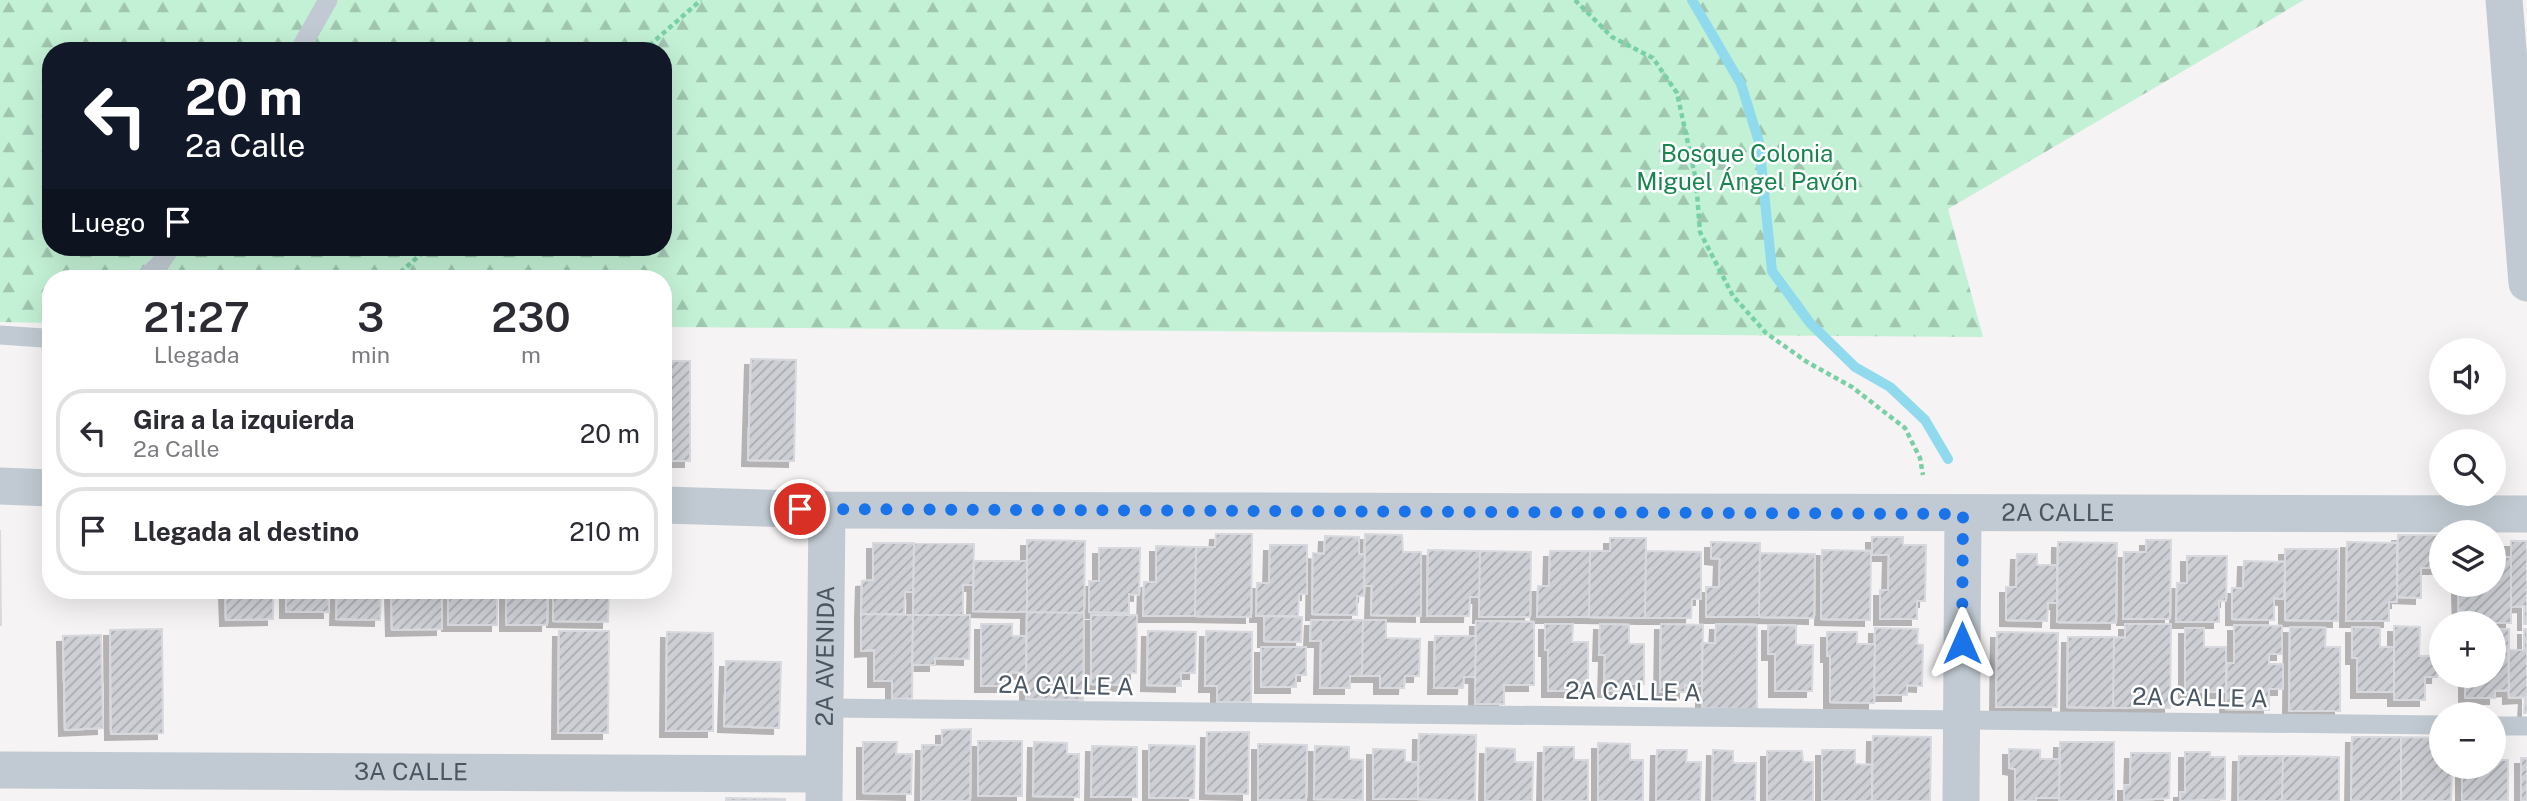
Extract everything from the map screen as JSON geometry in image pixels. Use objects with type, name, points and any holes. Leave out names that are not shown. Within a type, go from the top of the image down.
[{"type":"street","points":[[2504,0],[2527,283]]},
{"type":"street","points":[[0,486],[42,488]]},
{"type":"street","name":"2A CALLE","points":[[672,505],[827,510],[2527,514]]},
{"type":"street","name":"2A AVENIDA","points":[[824,788],[827,510]]},
{"type":"street","points":[[1947,514],[1961,720],[1961,801]]},
{"type":"street","name":"3A CALLE","points":[[0,770],[824,788]]},
{"type":"lane","points":[[304,42],[328,0]]},
{"type":"lane","points":[[154,270],[165,256]]},
{"type":"lane","points":[[0,335],[42,338]]},
{"type":"lane","name":"2A CALLE A","points":[[824,708],[2429,725]]},
{"type":"lane","points":[[2506,726],[2527,726]]},
{"type":"path","points":[[653,42],[701,0]]},
{"type":"path","points":[[1575,0],[1612,37],[1653,58],[1677,93],[1696,180],[1700,232],[1733,296],[1766,332],[1807,362],[1852,387],[1905,428],[1947,514]]},
{"type":"path","points":[[403,270],[419,256]]},
{"type":"green space","name":"Bosque Colonia Miguel Ángel Pavón","points":[[0,0],[2304,0],[1948,209],[1983,337],[672,327],[672,270],[42,270],[42,323],[0,322]]},
{"type":"building","points":[[751,359],[796,360],[794,461],[748,460]]},
{"type":"building","points":[[672,361],[690,361],[690,461],[672,461]]},
{"type":"building","points":[[0,530],[1,625],[0,625]]},
{"type":"building","points":[[1216,534],[1252,534],[1251,617],[1195,616],[1196,547],[1215,547]]},
{"type":"building","points":[[1365,534],[1402,535],[1403,552],[1421,552],[1421,616],[1371,615],[1372,586],[1364,586]]},
{"type":"building","points":[[2398,535],[2429,535],[2429,568],[2421,568],[2421,598],[2397,597]]},
{"type":"building","points":[[1325,536],[1359,537],[1359,554],[1365,554],[1364,596],[1357,596],[1357,615],[1312,614],[1313,553],[1324,554]]},
{"type":"building","points":[[1872,537],[1903,537],[1903,545],[1926,545],[1925,601],[1917,601],[1917,619],[1880,619],[1880,590],[1888,590],[1889,555],[1872,555]]},
{"type":"building","points":[[1610,538],[1646,538],[1645,618],[1589,617],[1590,551],[1610,551]]},
{"type":"building","points":[[1027,540],[1085,541],[1084,613],[1027,612]]},
{"type":"building","points":[[2146,540],[2171,540],[2170,619],[2123,619],[2124,552],[2146,552]]},
{"type":"building","points":[[2511,541],[2527,541],[2527,624],[2524,624],[2524,606],[2511,607]]},
{"type":"building","points":[[1711,542],[1760,543],[1759,617],[1706,617],[1706,587],[1719,587],[1720,559],[1711,558]]},
{"type":"building","points":[[2058,542],[2117,543],[2116,623],[2057,622]]},
{"type":"building","points":[[2347,542],[2397,543],[2397,602],[2389,602],[2389,621],[2346,621]]},
{"type":"building","points":[[873,543],[914,543],[913,592],[905,592],[904,614],[861,614],[862,581],[873,580]]},
{"type":"building","points":[[914,543],[974,544],[973,585],[963,585],[963,615],[913,615]]},
{"type":"building","points":[[1270,545],[1307,545],[1307,594],[1299,594],[1298,616],[1256,616],[1257,583],[1269,583]]},
{"type":"building","points":[[1156,546],[1196,547],[1195,616],[1143,616],[1144,582],[1156,582]]},
{"type":"building","points":[[1099,548],[1140,548],[1139,595],[1129,594],[1129,613],[1089,612],[1089,581],[1099,581]]},
{"type":"building","points":[[2285,549],[2338,549],[2338,621],[2285,620]]},
{"type":"building","points":[[1428,550],[1480,551],[1479,597],[1470,597],[1469,616],[1427,616]]},
{"type":"building","points":[[1822,550],[1871,551],[1870,620],[1821,619]]},
{"type":"building","points":[[1480,551],[1531,552],[1530,617],[1479,617]]},
{"type":"building","points":[[1550,551],[1590,551],[1589,617],[1537,617],[1538,586],[1549,586]]},
{"type":"building","points":[[1646,551],[1701,552],[1701,599],[1692,599],[1691,618],[1645,618]]},
{"type":"building","points":[[1760,553],[1815,554],[1814,618],[1759,617]]},
{"type":"building","points":[[2017,554],[2037,554],[2037,565],[2057,565],[2057,603],[2048,603],[2047,621],[2006,620],[2006,587],[2016,587]]},
{"type":"building","points":[[2187,556],[2227,556],[2226,601],[2219,601],[2219,622],[2176,622],[2177,583],[2187,583]]},
{"type":"building","points":[[2506,557],[2511,557],[2511,623],[2506,623],[2506,611],[2459,611],[2458,597],[2506,597]]},
{"type":"building","points":[[974,561],[1027,561],[1027,612],[973,611]]},
{"type":"building","points":[[2244,561],[2285,562],[2284,599],[2274,598],[2274,620],[2232,619],[2232,588],[2243,588]]},
{"type":"building","points":[[225,599],[273,599],[273,619],[226,620]]},
{"type":"building","points":[[286,599],[328,599],[329,612],[286,612]]},
{"type":"building","points":[[337,599],[381,599],[380,620],[336,619]]},
{"type":"building","points":[[391,599],[442,599],[442,629],[392,630]]},
{"type":"building","points":[[448,599],[497,599],[497,625],[448,625]]},
{"type":"building","points":[[506,599],[548,599],[547,625],[506,625]]},
{"type":"building","points":[[553,599],[609,599],[608,622],[553,621]]},
{"type":"building","points":[[1027,612],[1084,613],[1083,700],[1026,699]]},
{"type":"building","points":[[861,614],[913,615],[912,698],[892,699],[892,681],[874,681],[874,650],[861,651]]},
{"type":"building","points":[[913,615],[970,615],[969,659],[935,658],[935,665],[912,665]]},
{"type":"building","points":[[1091,615],[1137,615],[1136,673],[1126,672],[1125,685],[1091,684]]},
{"type":"building","points":[[1264,616],[1302,617],[1301,642],[1264,641]]},
{"type":"building","points":[[1311,620],[1363,620],[1362,676],[1350,676],[1350,688],[1320,688],[1321,641],[1310,641]]},
{"type":"building","points":[[1363,620],[1386,620],[1386,638],[1420,639],[1419,676],[1405,676],[1404,688],[1380,688],[1380,676],[1362,676]]},
{"type":"building","points":[[1476,621],[1534,622],[1534,685],[1504,685],[1504,704],[1475,704]]},
{"type":"building","points":[[981,624],[1012,624],[1012,636],[1026,636],[1026,673],[1011,672],[1011,686],[981,686]]},
{"type":"building","points":[[1545,624],[1573,624],[1572,642],[1588,642],[1588,685],[1575,685],[1575,691],[1548,691]]},
{"type":"building","points":[[1600,624],[1629,625],[1629,644],[1644,644],[1644,684],[1630,684],[1630,690],[1604,691],[1605,655],[1599,655]]},
{"type":"building","points":[[1661,624],[1703,625],[1702,686],[1685,685],[1685,692],[1660,692]]},
{"type":"building","points":[[1716,624],[1757,625],[1757,709],[1702,708],[1702,643],[1715,643]]},
{"type":"building","points":[[2125,624],[2171,624],[2170,708],[2113,708],[2114,637],[2125,638]]},
{"type":"building","points":[[1768,625],[1796,626],[1796,645],[1813,645],[1812,691],[1775,691],[1775,654],[1768,654]]},
{"type":"building","points":[[2234,625],[2282,626],[2282,654],[2269,654],[2269,664],[2283,664],[2283,689],[2269,689],[2269,710],[2226,709],[2227,663],[2234,663]]},
{"type":"building","points":[[2394,626],[2420,627],[2419,656],[2429,656],[2425,700],[2394,700]]},
{"type":"building","points":[[2290,627],[2326,628],[2325,647],[2340,647],[2340,711],[2289,711]]},
{"type":"building","points":[[2352,627],[2380,628],[2380,647],[2394,647],[2394,692],[2357,692],[2357,658],[2352,658]]},
{"type":"building","points":[[1875,628],[1918,629],[1917,644],[1923,645],[1922,686],[1907,685],[1907,695],[1874,695]]},
{"type":"building","points":[[2185,628],[2204,628],[2204,647],[2226,647],[2226,692],[2185,692]]},
{"type":"building","points":[[162,629],[163,733],[111,734],[110,630]]},
{"type":"building","points":[[2506,629],[2509,629],[2509,690],[2495,691],[2495,698],[2465,698],[2465,688],[2506,688]]},
{"type":"building","points":[[2524,629],[2527,629],[2527,713],[2524,713],[2525,697],[2509,698],[2508,650],[2524,650]]},
{"type":"building","points":[[559,631],[609,631],[608,733],[558,733]]},
{"type":"building","points":[[1148,631],[1196,632],[1195,673],[1181,673],[1181,686],[1147,685]]},
{"type":"building","points":[[1206,631],[1252,632],[1251,702],[1217,702],[1217,686],[1205,686]]},
{"type":"building","points":[[667,632],[713,633],[713,731],[666,731]]},
{"type":"building","points":[[1827,632],[1857,632],[1857,644],[1875,644],[1874,703],[1830,702]]},
{"type":"building","points":[[1997,632],[2058,633],[2057,707],[1996,707]]},
{"type":"building","points":[[101,635],[103,728],[65,730],[63,636]]},
{"type":"building","points":[[1435,636],[1476,636],[1475,677],[1464,677],[1463,688],[1434,688]]},
{"type":"building","points":[[2068,637],[2114,637],[2113,708],[2067,707]]},
{"type":"building","points":[[1261,647],[1306,647],[1306,675],[1296,675],[1296,687],[1261,687]]},
{"type":"building","points":[[726,661],[781,662],[779,728],[724,726]]},
{"type":"building","points":[[971,729],[970,801],[921,801],[922,745],[942,745],[942,730]]},
{"type":"building","points":[[1207,732],[1249,732],[1248,794],[1206,793]]},
{"type":"building","points":[[1419,734],[1476,735],[1475,801],[1418,799]]},
{"type":"building","points":[[1873,736],[1931,737],[1930,801],[1872,801]]},
{"type":"building","points":[[2352,737],[2401,737],[2401,801],[2351,801]]},
{"type":"building","points":[[2401,737],[2429,738],[2429,779],[2452,779],[2451,801],[2401,801]]},
{"type":"building","points":[[978,741],[1022,741],[1022,796],[978,796]]},
{"type":"building","points":[[863,742],[897,742],[896,754],[912,754],[911,794],[863,793]]},
{"type":"building","points":[[1034,742],[1067,743],[1067,754],[1079,754],[1079,797],[1033,796]]},
{"type":"building","points":[[2060,742],[2114,742],[2114,801],[2059,801]]},
{"type":"building","points":[[1598,743],[1630,744],[1630,760],[1643,760],[1643,801],[1598,801]]},
{"type":"building","points":[[1258,744],[1307,745],[1306,800],[1258,800]]},
{"type":"building","points":[[1149,745],[1195,746],[1194,798],[1149,798]]},
{"type":"building","points":[[1092,746],[1137,747],[1137,797],[1091,797]]},
{"type":"building","points":[[1315,746],[1349,747],[1349,759],[1363,760],[1363,800],[1314,799]]},
{"type":"building","points":[[1544,747],[1574,747],[1574,760],[1588,760],[1588,801],[1543,801]]},
{"type":"building","points":[[1486,748],[1515,749],[1515,762],[1533,762],[1532,801],[1485,801]]},
{"type":"building","points":[[1373,749],[1405,750],[1405,762],[1418,762],[1418,799],[1373,799]]},
{"type":"building","points":[[2009,749],[2040,750],[2040,759],[2060,759],[2059,798],[2015,801],[2015,769],[2009,768]]},
{"type":"building","points":[[1657,750],[1687,750],[1686,762],[1701,762],[1700,801],[1656,801]]},
{"type":"building","points":[[1713,750],[1733,751],[1733,763],[1756,763],[1755,801],[1712,801]]},
{"type":"building","points":[[1822,750],[1855,750],[1855,764],[1872,765],[1872,801],[1822,801]]},
{"type":"building","points":[[1767,751],[1802,751],[1803,762],[1813,762],[1813,801],[1767,801]]},
{"type":"building","points":[[2185,752],[2210,752],[2210,757],[2225,757],[2225,799],[2180,801],[2180,792],[2185,792]]},
{"type":"building","points":[[2131,753],[2170,753],[2169,798],[2124,801],[2124,785],[2130,785]]},
{"type":"building","points":[[2239,756],[2283,756],[2282,801],[2238,801]]},
{"type":"building","points":[[2283,756],[2339,757],[2339,801],[2282,801]]},
{"type":"building","points":[[2521,758],[2527,758],[2527,801],[2521,801]]},
{"type":"building","points":[[2508,760],[2508,801],[2462,801],[2462,779],[2506,779]]},
{"type":"building","points":[[726,798],[785,799],[785,801],[726,801]]},
{"type":"waterway","points":[[1692,0],[1741,84],[1759,142],[1772,271],[1810,323],[1855,367],[1890,387],[1925,420],[1948,459]]},
{"type":"route","points":[[800,509],[1963,514],[1962,643]]}]
